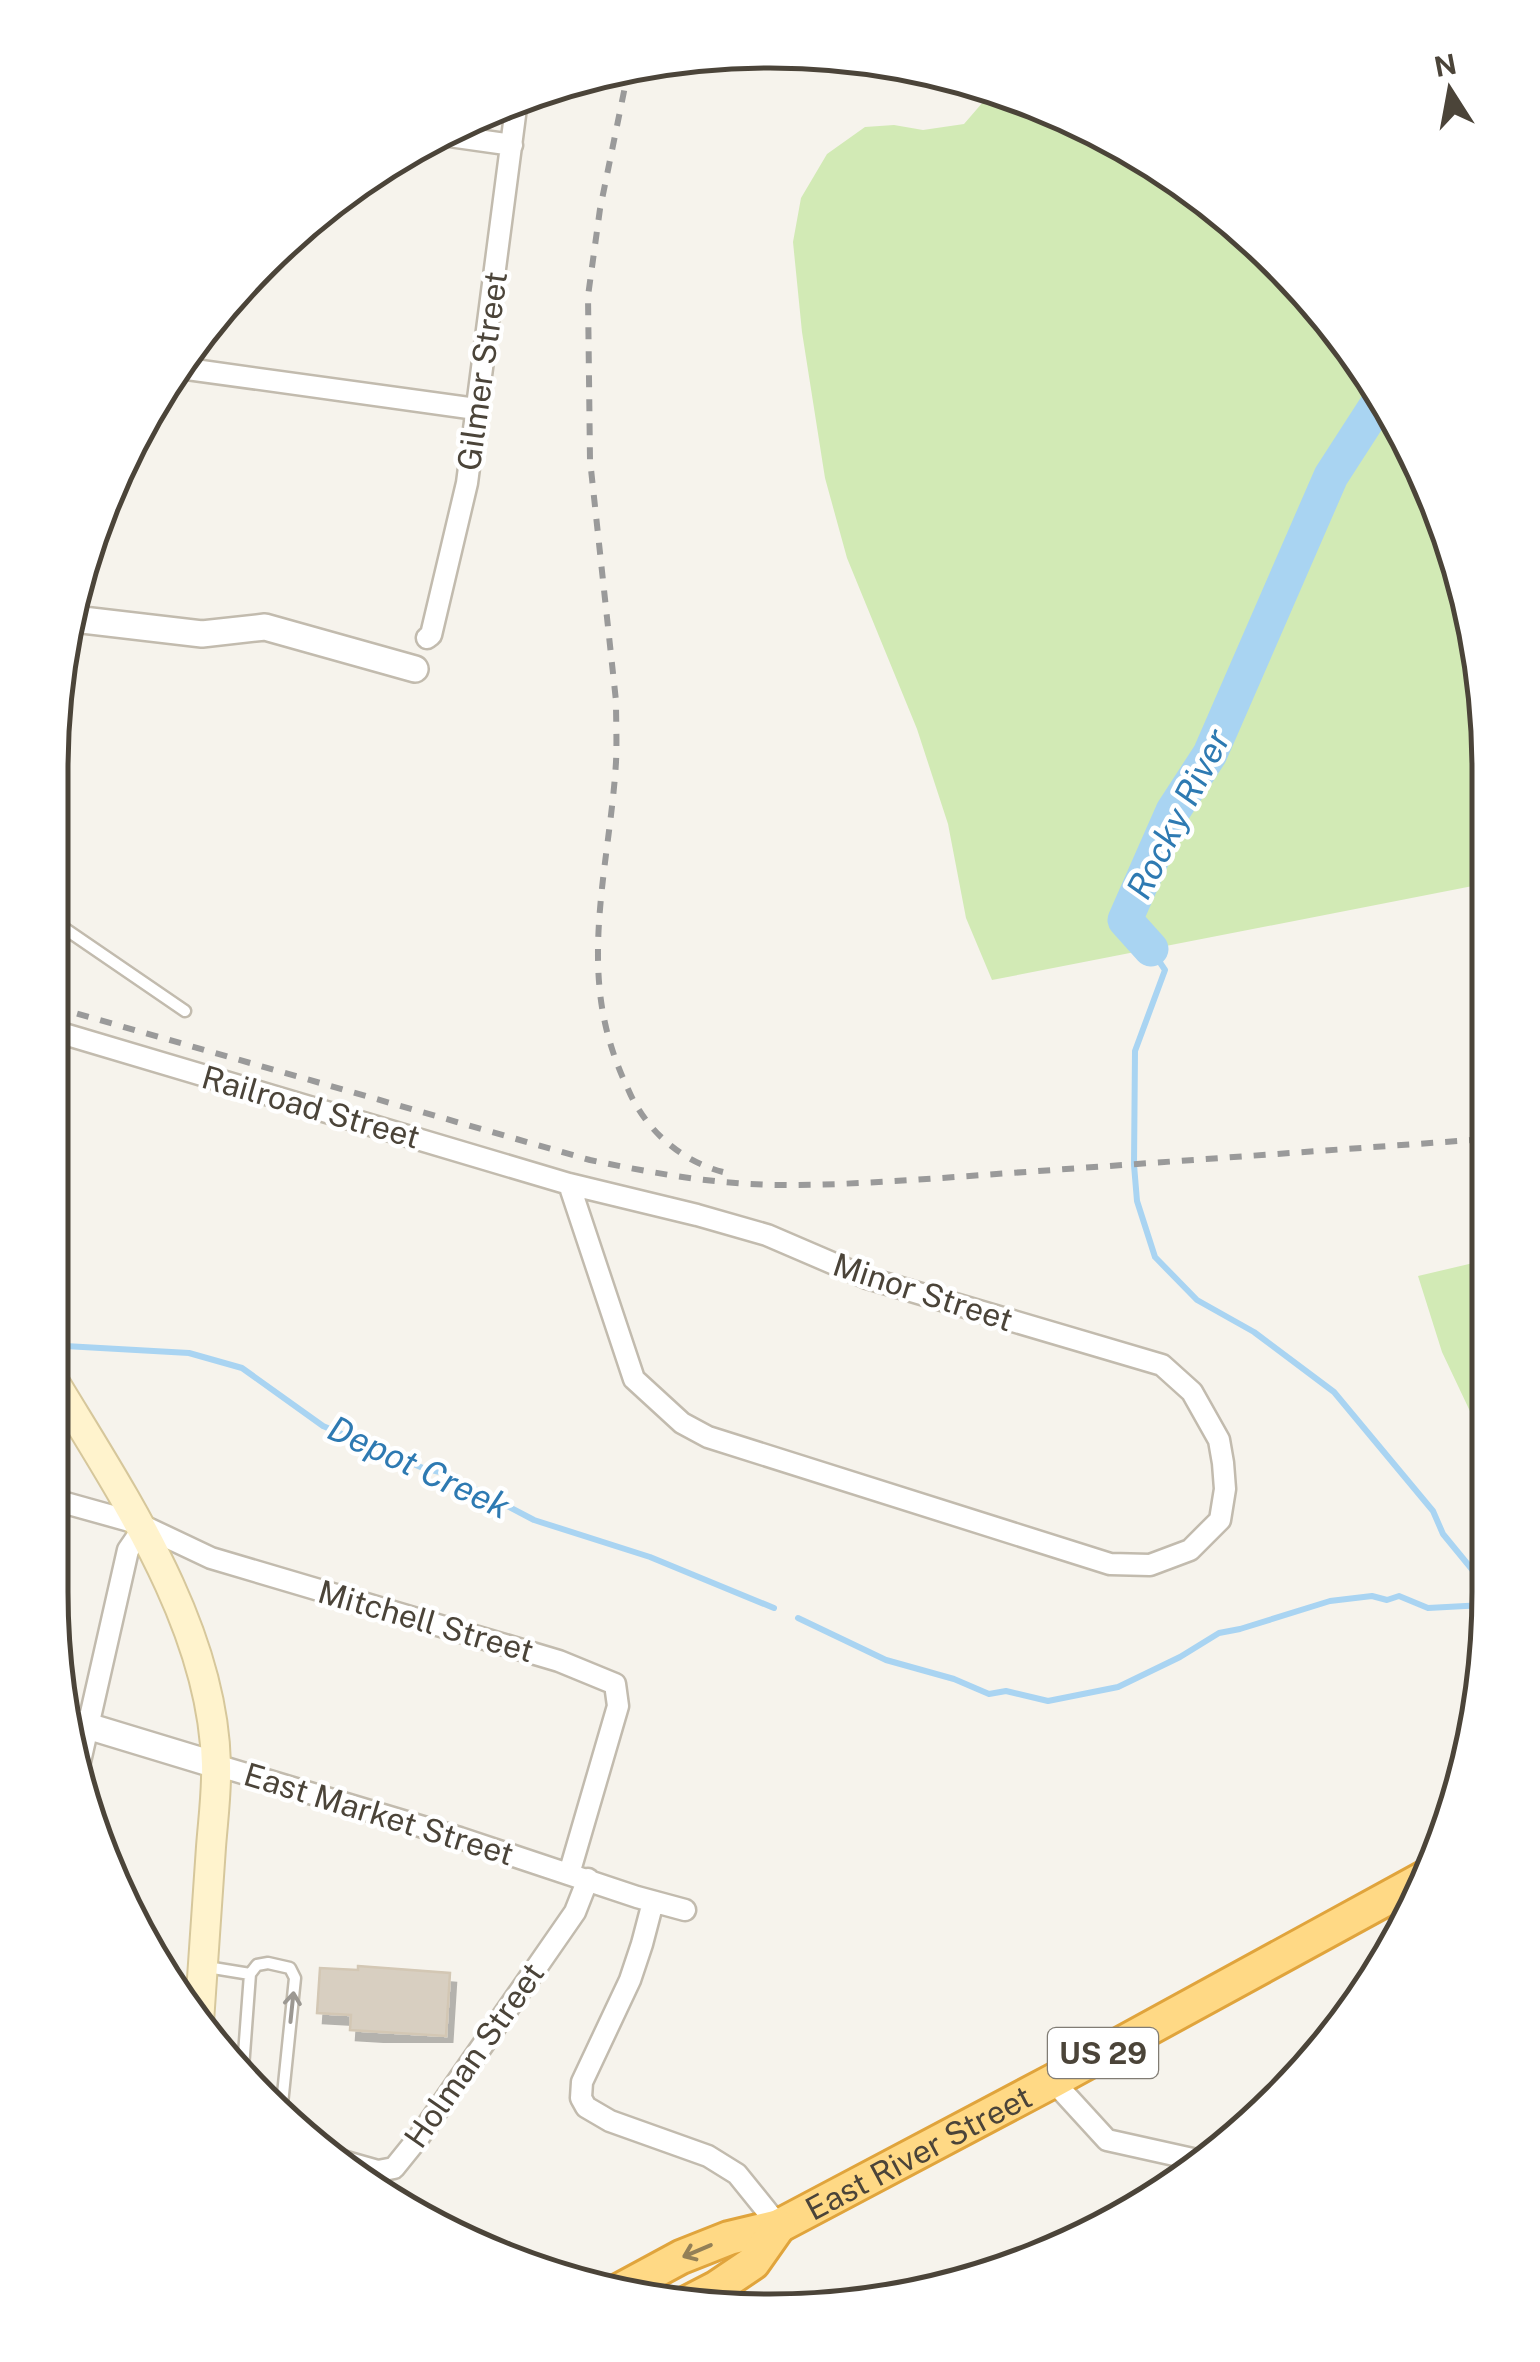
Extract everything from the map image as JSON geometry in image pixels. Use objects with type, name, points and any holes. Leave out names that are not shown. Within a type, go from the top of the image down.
[{"type":"highway","name":"East River Street","points":[[636,2281],[728,2238],[779,2226],[1407,1887]]},
{"type":"highway","name":"East River Street","points":[[711,2292],[753,2263],[779,2226]]},
{"type":"main road","points":[[68,1403],[172,1588],[200,1668],[212,1720],[216,1765],[201,2003]]},
{"type":"street","name":"Gilmer Street","points":[[428,638],[467,482],[515,116]]},
{"type":"street","points":[[464,138],[512,144]]},
{"type":"street","points":[[193,370],[476,410]]},
{"type":"street","points":[[84,619],[202,634],[265,627],[415,669]]},
{"type":"street","name":"Railroad Street","points":[[68,1034],[569,1184]]},
{"type":"street","name":"Minor Street","points":[[569,1184],[697,1214],[766,1235],[868,1278],[1162,1365],[1192,1392],[1218,1440],[1225,1490],[1220,1520],[1190,1550],[1150,1565],[1110,1564],[708,1437],[682,1424],[634,1379],[569,1184]]},
{"type":"street","name":"Mitchell Street","points":[[68,1503],[137,1524],[211,1558],[559,1660],[615,1684],[618,1706],[579,1876]]},
{"type":"street","points":[[80,1721],[128,1550],[140,1527]]},
{"type":"street","name":"East Market Street","points":[[80,1723],[685,1910]]},
{"type":"street","name":"Holman Street","points":[[370,2169],[394,2168],[419,2137],[575,1912],[579,1876]]},
{"type":"street","points":[[653,1902],[630,1980],[582,2082],[581,2098],[586,2107],[610,2121],[708,2156],[737,2174],[779,2226]]},
{"type":"street","points":[[1052,2080],[1108,2140],[1186,2158]]},
{"type":"lane","points":[[68,932],[185,1011]]},
{"type":"lane","points":[[243,2056],[250,1974],[256,1965],[268,1963],[290,1968],[295,1978],[283,2098]]},
{"type":"lane","points":[[203,1967],[250,1974]]},
{"type":"green space","points":[[984,101],[1081,140],[1160,186],[1198,213],[1267,273],[1327,342],[1354,380],[1400,459],[1449,588],[1471,724],[1472,886],[992,980],[966,918],[948,824],[917,729],[847,558],[825,478],[802,332],[793,242],[801,198],[827,154],[865,127],[894,125],[923,130],[964,124]]},
{"type":"green space","points":[[1472,1263],[1472,1415],[1442,1352],[1418,1276]]},
{"type":"building","points":[[358,1966],[450,1973],[446,2036],[350,2030],[351,2015],[317,2013],[320,1968],[358,1970]]},
{"type":"waterway","name":"Rocky River","points":[[1151,949],[1125,920],[1173,811],[1210,754],[1331,476],[1373,411]]},
{"type":"waterway","name":"Rocky River","points":[[1151,949],[1165,970],[1135,1051],[1134,1165],[1137,1201],[1155,1257],[1197,1300],[1254,1332],[1334,1392],[1433,1511],[1443,1534],[1472,1569]]},
{"type":"waterway","name":"Depot Creek","points":[[68,1346],[189,1353],[242,1368],[323,1426],[444,1473],[534,1520],[650,1557],[774,1608]]},
{"type":"waterway","name":"Depot Creek","points":[[798,1618],[886,1660],[954,1679],[989,1694],[1006,1691],[1048,1701],[1118,1687],[1219,1633],[1330,1601],[1372,1596],[1387,1600],[1399,1596],[1428,1608],[1472,1606]]},
{"type":"railway","points":[[626,83],[600,209],[588,296],[590,460],[616,701],[616,762],[599,926],[600,991],[615,1057],[635,1104],[666,1141],[692,1160],[723,1172]]},
{"type":"railway","points":[[68,1011],[590,1160],[730,1183],[811,1185],[913,1180],[1472,1140]]}]
